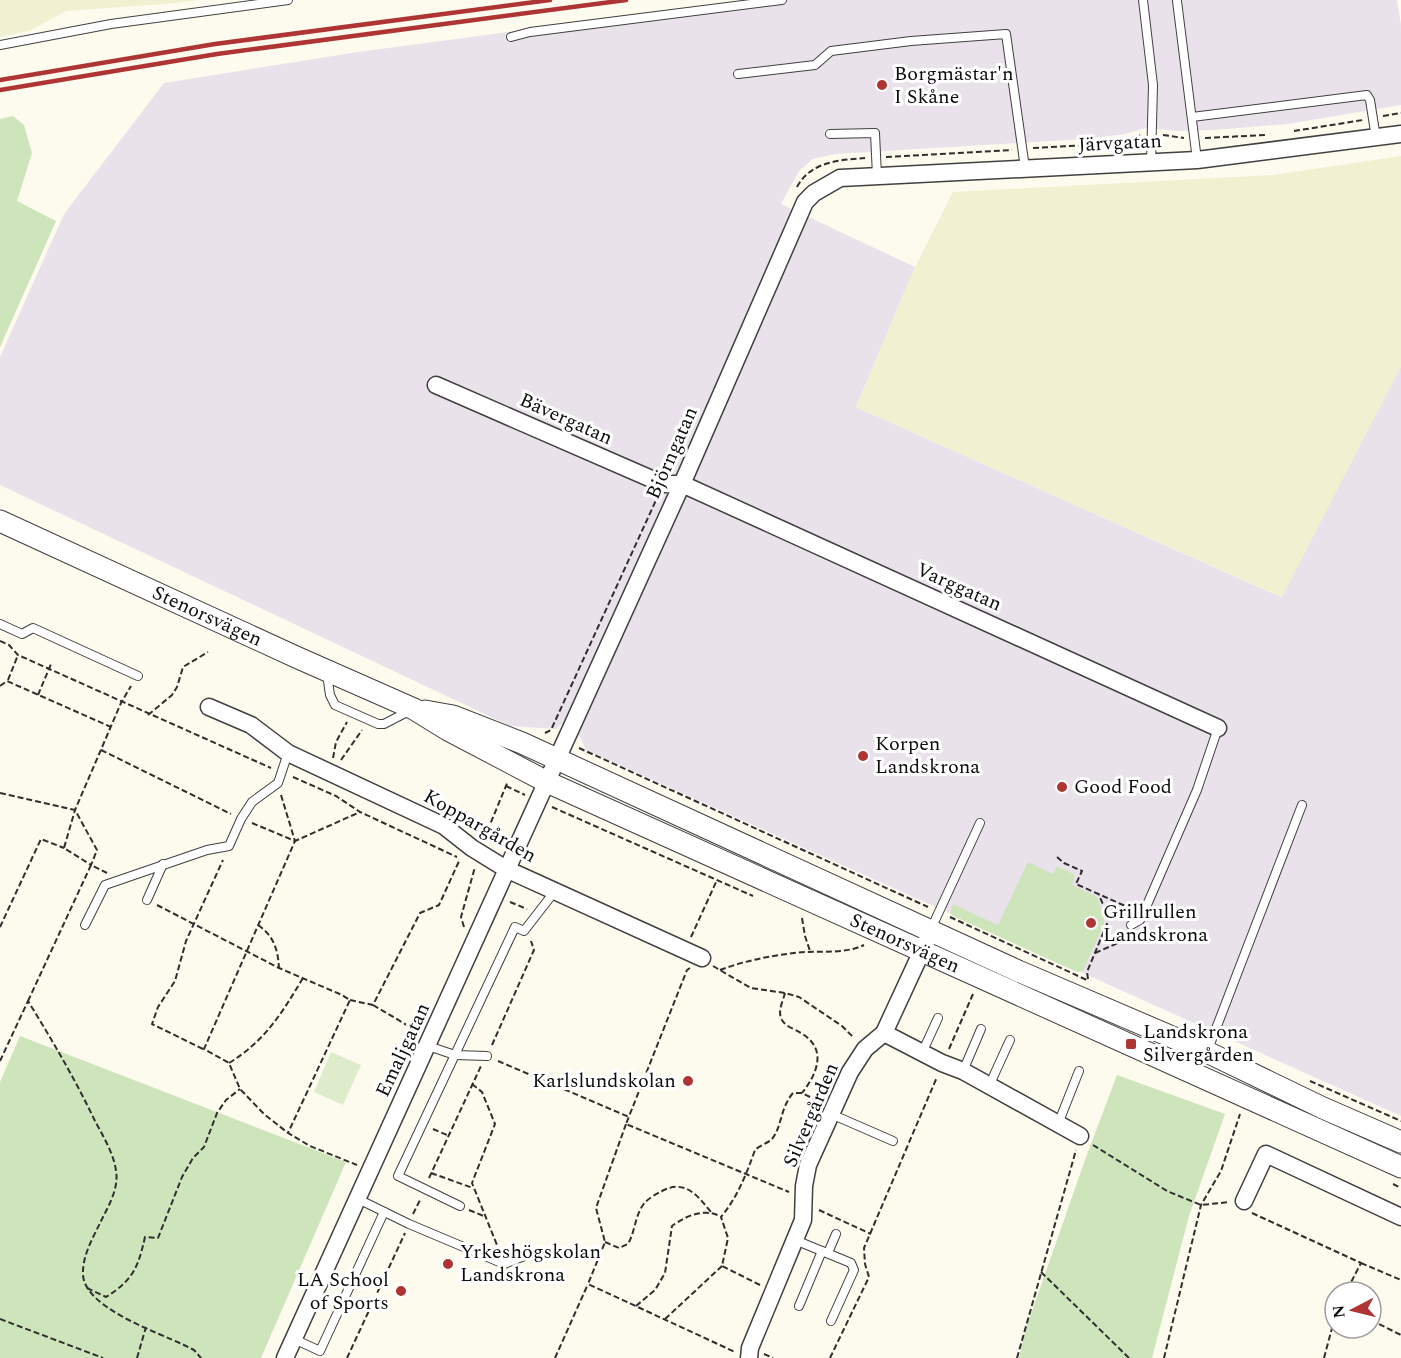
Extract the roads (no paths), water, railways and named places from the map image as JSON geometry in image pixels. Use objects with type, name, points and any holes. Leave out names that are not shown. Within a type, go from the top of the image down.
[{"type":"street","name":"Järvgatan","points":[[840,178],[1197,160],[1401,134]]},
{"type":"street","name":"Björngatan","points":[[557,743],[682,484],[805,202],[814,193],[840,178]]},
{"type":"street","name":"Bävergatan","points":[[436,385],[663,484],[682,484]]},
{"type":"street","name":"Varggatan","points":[[682,484],[1218,728]]},
{"type":"street","name":"Stenorsvägen","points":[[0,521],[414,709],[448,730],[547,782],[1401,1167]]},
{"type":"street","name":"Koppargården","points":[[209,707],[251,725],[288,753],[444,826],[506,870],[702,958]]},
{"type":"street","name":"Stenorsvägen","points":[[414,709],[453,716],[522,743],[557,743],[935,922],[1060,990],[1207,1052],[1323,1108],[1401,1142]]},
{"type":"street","name":"Emaljgatan","points":[[285,1358],[358,1199],[424,1039],[496,897],[506,870],[547,782],[557,743]]},
{"type":"street","name":"Silvergården","points":[[749,1358],[750,1348],[804,1220],[804,1186],[808,1165],[850,1072],[865,1049],[884,1033],[935,922]]},
{"type":"street","points":[[884,1033],[942,1063],[963,1071],[1080,1136]]},
{"type":"street","points":[[1244,1201],[1266,1154],[1401,1217]]},
{"type":"lane","points":[[0,45],[111,24],[288,0]]},
{"type":"lane","points":[[511,37],[530,32],[782,0]]},
{"type":"lane","points":[[1143,0],[1153,85],[1151,163]]},
{"type":"lane","points":[[1177,2],[1197,160]]},
{"type":"lane","points":[[738,74],[814,65],[831,51],[910,41],[1006,34],[1025,168]]},
{"type":"lane","points":[[1192,117],[1367,95],[1370,100],[1376,138]]},
{"type":"lane","points":[[830,134],[875,133],[877,176]]},
{"type":"lane","points":[[0,624],[22,634],[33,628],[138,676]]},
{"type":"lane","points":[[327,670],[330,695],[335,705],[378,724],[384,724],[414,709]]},
{"type":"lane","points":[[1131,925],[1140,920],[1143,914],[1197,790],[1218,728]]},
{"type":"lane","points":[[85,925],[105,885],[207,850],[229,846],[241,819],[252,802],[278,783],[288,753]]},
{"type":"lane","points":[[1207,1052],[1302,805]]},
{"type":"lane","points":[[935,922],[980,823]]},
{"type":"lane","points":[[147,900],[163,864]]},
{"type":"lane","points":[[460,1206],[398,1176],[515,927],[524,931],[555,891]]},
{"type":"lane","points":[[922,1053],[938,1018]]},
{"type":"lane","points":[[963,1071],[981,1029]]},
{"type":"lane","points":[[424,1039],[455,1055],[487,1056]]},
{"type":"lane","points":[[989,1086],[1010,1040]]},
{"type":"lane","points":[[1058,1124],[1079,1071]]},
{"type":"lane","points":[[832,1112],[893,1142]]},
{"type":"lane","points":[[358,1199],[409,1224],[504,1264],[532,1253]]},
{"type":"lane","points":[[294,1338],[320,1351],[384,1212]]},
{"type":"lane","points":[[799,1306],[836,1234]]},
{"type":"lane","points":[[795,1240],[851,1263],[854,1270],[831,1321]]},
{"type":"railway","points":[[0,80],[215,44],[550,0]]},
{"type":"railway","points":[[0,90],[217,54],[626,0]]},
{"type":"place","name":"Borgmästar'n I Skåne","points":[[882,85]]},
{"type":"place","name":"Korpen Landskrona","points":[[863,756]]},
{"type":"place","name":"Good Food","points":[[1062,787]]},
{"type":"place","name":"Grillrullen Landskrona","points":[[1091,923]]},
{"type":"place","name":"Landskrona Silvergården","points":[[1131,1044]]},
{"type":"place","name":"Karlslundskolan","points":[[688,1081]]},
{"type":"place","name":"Yrkeshögskolan Landskrona","points":[[448,1264]]},
{"type":"place","name":"LA School of Sports","points":[[401,1291]]}]
